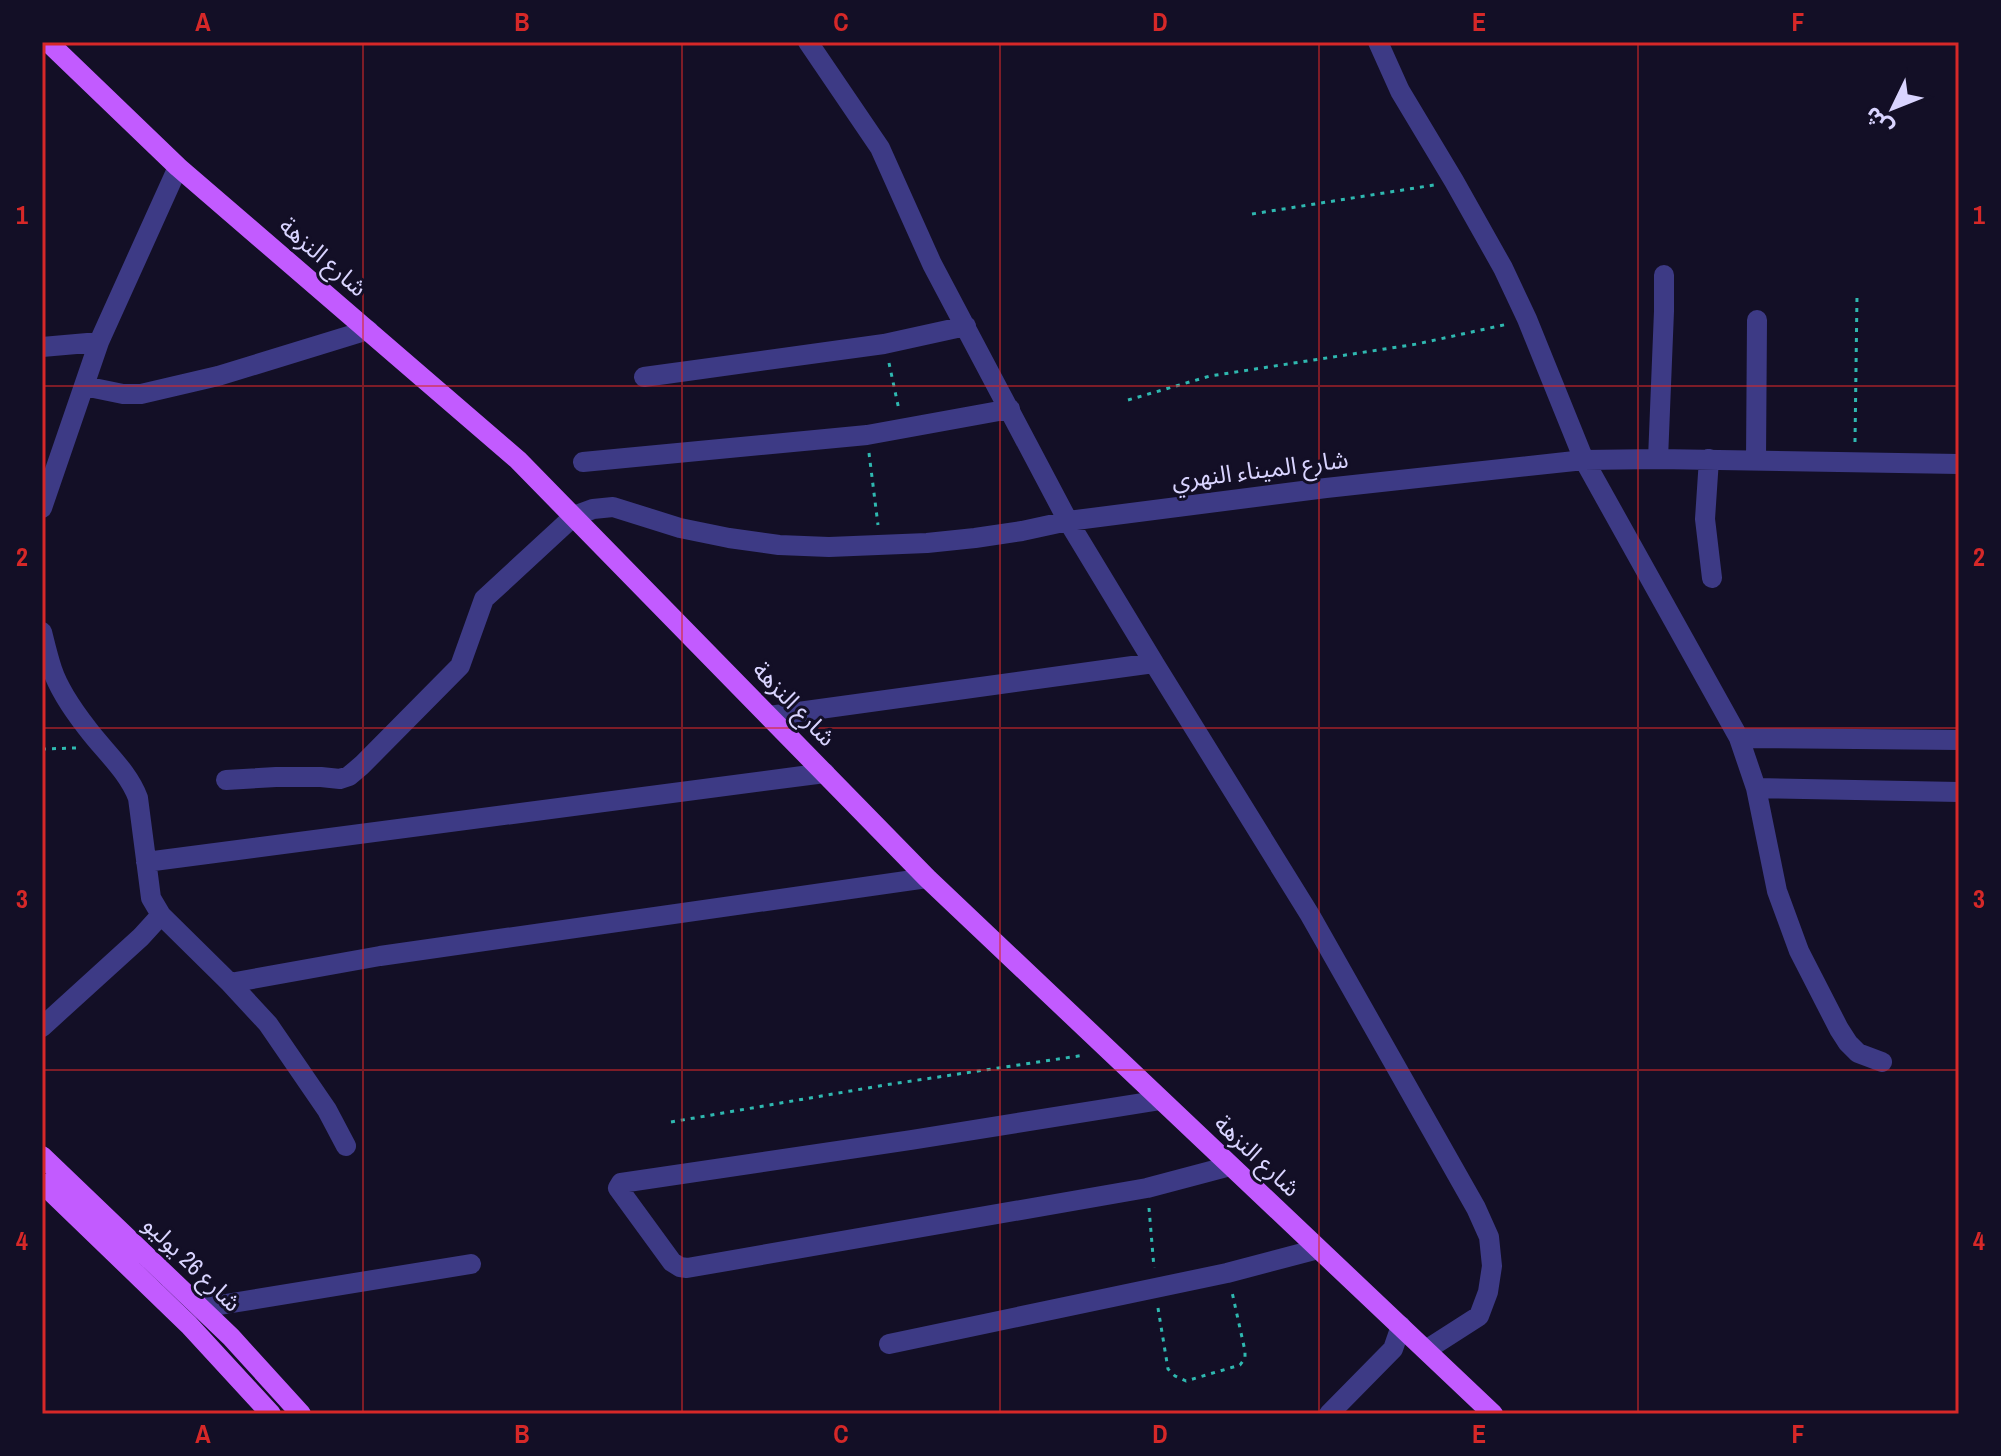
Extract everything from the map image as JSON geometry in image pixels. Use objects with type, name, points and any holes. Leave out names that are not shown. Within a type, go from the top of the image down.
[{"type":"main road","name":"شارع النزهة","points":[[48,42],[178,167],[518,460],[927,878],[1493,1414]]},
{"type":"main road","name":"شارع 26 يوليو","points":[[42,1156],[201,1308],[301,1414]]},
{"type":"main road","name":"شارع 26 يوليو","points":[[42,1183],[197,1334],[271,1414]]},
{"type":"street","points":[[808,42],[880,148],[932,264],[1068,521],[1310,915],[1476,1208],[1489,1237],[1492,1266],[1488,1292],[1479,1316],[1426,1350]]},
{"type":"street","points":[[1378,42],[1400,91],[1503,268],[1584,460],[1739,738],[1756,788],[1777,891],[1799,951],[1848,1043],[1858,1053],[1882,1062]]},
{"type":"street","points":[[42,508],[99,342],[178,167]]},
{"type":"street","points":[[1658,459],[1664,275]]},
{"type":"street","points":[[1756,460],[1757,320]]},
{"type":"street","points":[[644,377],[884,344],[966,326]]},
{"type":"street","points":[[84,386],[123,394],[141,394],[218,376],[368,330]]},
{"type":"street","points":[[42,347],[99,342]]},
{"type":"street","points":[[583,462],[867,435],[1010,409]]},
{"type":"street","points":[[1709,459],[1705,519],[1712,578]]},
{"type":"street","name":"شارع الميناء النهري","points":[[574,516],[593,509],[613,507],[680,528],[729,538],[779,545],[829,547],[975,538],[1068,521],[1326,488],[1584,460],[1959,464]]},
{"type":"street","points":[[226,780],[276,777],[340,779],[349,776],[460,666],[484,599],[574,516]]},
{"type":"street","points":[[42,632],[47,671],[135,789],[151,898],[161,915],[268,1024],[327,1110],[346,1146]]},
{"type":"street","points":[[769,716],[1154,663]]},
{"type":"street","points":[[1739,738],[1959,740]]},
{"type":"street","points":[[146,862],[825,773]]},
{"type":"street","points":[[1756,788],[1959,792]]},
{"type":"street","points":[[230,983],[395,954],[927,878]]},
{"type":"street","points":[[42,1027],[161,915]]},
{"type":"street","points":[[1161,1100],[621,1183],[618,1188],[672,1262],[687,1268],[1147,1188],[1230,1166]]},
{"type":"street","points":[[889,1344],[1227,1273],[1318,1249]]},
{"type":"street","points":[[201,1308],[471,1264]]},
{"type":"street","points":[[1329,1414],[1393,1349],[1401,1326]]},
{"type":"path","points":[[1252,214],[1454,181]]},
{"type":"path","points":[[1854,462],[1857,296]]},
{"type":"path","points":[[1128,400],[1210,376],[1417,344],[1527,319]]},
{"type":"path","points":[[884,344],[903,428]]},
{"type":"path","points":[[867,435],[880,545]]},
{"type":"path","points":[[42,749],[66,748]]},
{"type":"path","points":[[671,1122],[1109,1051]]},
{"type":"path","points":[[1147,1188],[1155,1286],[1168,1369],[1186,1381],[1240,1365],[1245,1358],[1227,1273]]}]
